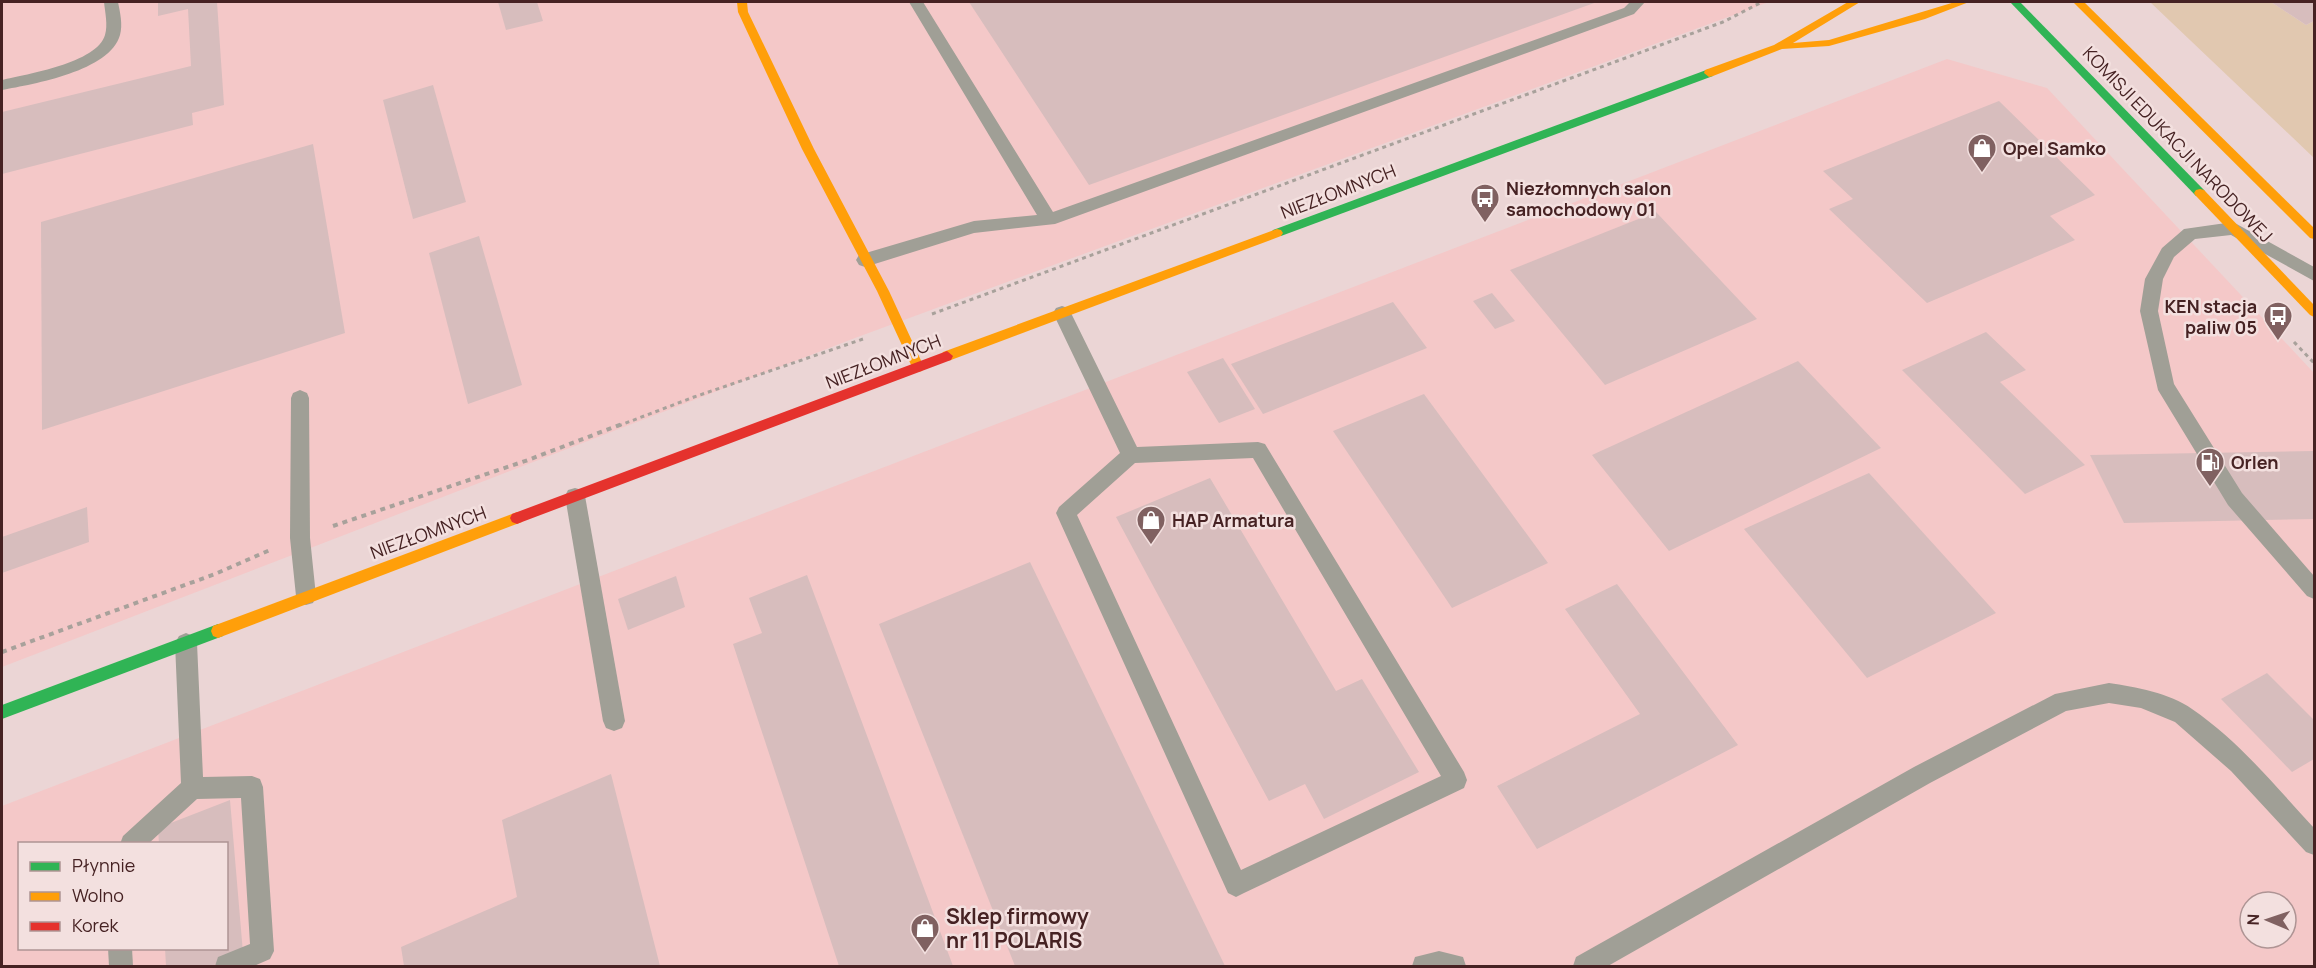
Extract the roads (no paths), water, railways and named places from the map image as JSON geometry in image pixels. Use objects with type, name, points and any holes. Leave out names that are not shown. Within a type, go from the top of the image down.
[{"type":"street","points":[[742,2],[743,12],[865,260],[883,291],[918,367]]},
{"type":"street","name":"NIEZŁOMNYCH","points":[[2,712],[306,596],[1778,47],[1855,2]]},
{"type":"street","name":"NIEZŁOMNYCH","points":[[1778,47],[1828,43],[1921,17],[1964,2]]},
{"type":"street","name":"KOMISJI EDUKACJI NARODOWEJ","points":[[2015,2],[2314,312]]},
{"type":"street","name":"KOMISJI EDUKACJI NARODOWEJ","points":[[2078,2],[2314,235]]},
{"type":"lane","points":[[2,85],[68,67],[98,54],[107,46],[113,35],[111,2]]},
{"type":"lane","points":[[916,2],[1049,220]]},
{"type":"lane","points":[[865,260],[974,227],[1049,220],[1629,11],[1638,2]]},
{"type":"lane","points":[[2314,275],[2233,228],[2190,233],[2168,253],[2154,279],[2150,311],[2166,386],[2235,499],[2314,591]]},
{"type":"lane","points":[[1062,313],[1131,455]]},
{"type":"lane","points":[[300,398],[300,538],[306,596]]},
{"type":"lane","points":[[1258,450],[1456,780],[1236,885],[1066,513],[1131,455],[1258,450]]},
{"type":"lane","points":[[575,496],[614,721]]},
{"type":"lane","points":[[186,643],[192,788]]},
{"type":"lane","points":[[1585,966],[1922,775],[2063,701],[2109,693],[2142,698],[2183,715],[2239,763],[2314,843]]},
{"type":"lane","points":[[133,842],[192,788],[252,787],[262,951],[227,966]]},
{"type":"lane","points":[[120,950],[121,966]]},
{"type":"lane","points":[[1424,966],[1439,963],[1454,966]]},
{"type":"place","name":"Opel Samko","points":[[1982,174]]},
{"type":"place","name":"Niezłomnych salon samochodowy 01","points":[[1485,224]]},
{"type":"place","name":"KEN stacja paliw 05","points":[[2278,342]]},
{"type":"place","name":"Orlen","points":[[2210,488]]},
{"type":"place","name":"HAP Armatura","points":[[1151,546]]},
{"type":"place","name":"Sklep firmowy nr 11 POLARIS","points":[[925,954]]}]
